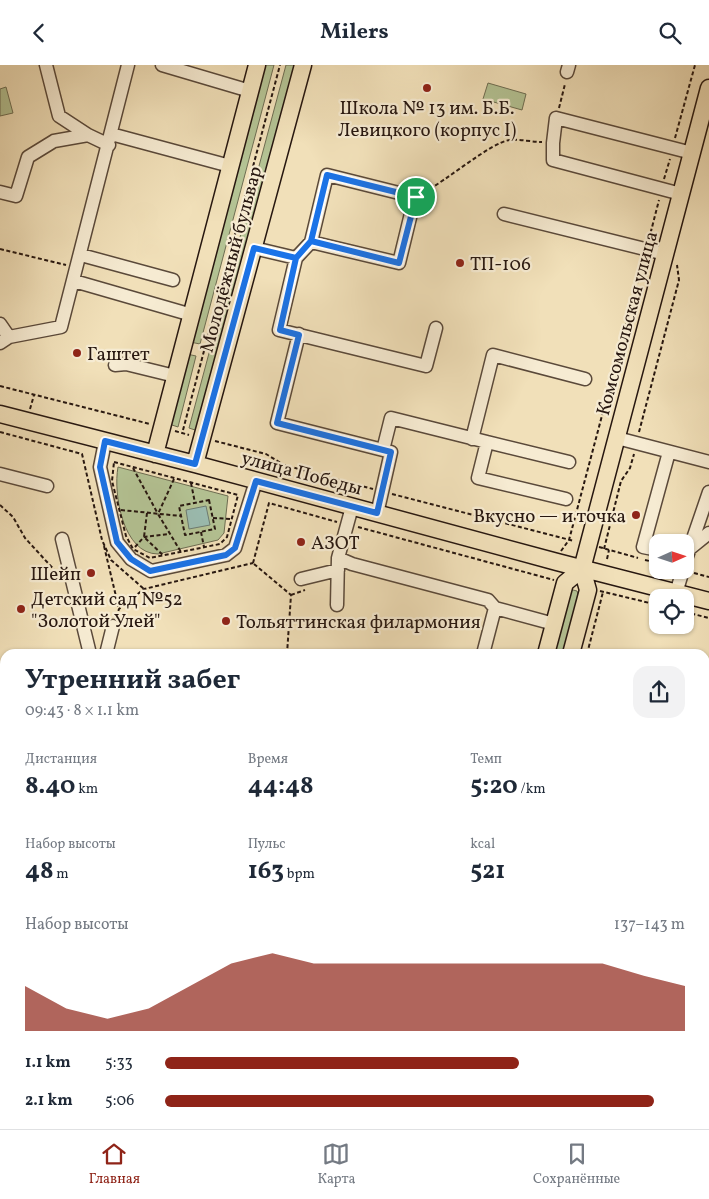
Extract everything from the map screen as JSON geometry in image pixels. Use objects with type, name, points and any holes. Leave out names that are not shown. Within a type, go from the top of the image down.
[{"type":"main road","name":"Молодёжный бульвар","points":[[155,454],[257,65]]},
{"type":"main road","name":"Молодёжный бульвар","points":[[195,464],[303,65]]},
{"type":"main road","name":"Комсомольская улица","points":[[582,569],[709,88]]},
{"type":"main road","name":"улица Победы","points":[[0,414],[195,464],[660,589]]},
{"type":"main road","points":[[547,649],[565,583],[582,569],[596,591],[573,649]]},
{"type":"main road","name":"улица Победы","points":[[694,597],[709,601]]},
{"type":"lane","points":[[46,65],[59,116],[88,135]]},
{"type":"lane","points":[[0,324],[4,340],[61,327],[81,255],[128,65]]},
{"type":"lane","points":[[162,65],[250,91]]},
{"type":"lane","points":[[681,194],[554,160],[552,143],[556,118],[692,153]]},
{"type":"lane","points":[[0,192],[16,196],[28,157],[54,141],[88,135],[230,166]]},
{"type":"lane","points":[[311,241],[399,263],[416,197],[327,175],[311,241],[296,258],[280,330],[426,366],[436,328]]},
{"type":"lane","points":[[504,214],[665,253]]},
{"type":"lane","points":[[254,248],[296,258]]},
{"type":"lane","points":[[81,255],[173,280]]},
{"type":"lane","points":[[74,281],[185,313]]},
{"type":"lane","points":[[299,335],[277,423],[391,452],[377,513]]},
{"type":"lane","points":[[472,439],[493,355],[586,379]]},
{"type":"lane","points":[[115,365],[126,364],[176,376]]},
{"type":"lane","points":[[384,450],[391,418],[569,463]]},
{"type":"lane","points":[[617,438],[709,462]]},
{"type":"lane","points":[[105,441],[100,467],[117,542],[131,559],[150,571],[226,555],[235,548],[256,481]]},
{"type":"lane","points":[[487,443],[478,477],[566,499]]},
{"type":"lane","points":[[649,548],[643,547],[669,452]]},
{"type":"lane","points":[[0,474],[47,486]]},
{"type":"lane","points":[[694,539],[709,491]]},
{"type":"lane","points":[[337,605],[338,564],[352,507]]},
{"type":"lane","points":[[694,552],[709,533]]},
{"type":"lane","points":[[62,539],[89,649]]},
{"type":"lane","points":[[301,579],[338,564],[352,564],[488,600],[495,608],[554,624]]},
{"type":"lane","points":[[483,649],[495,608]]},
{"type":"lane","points":[[107,649],[113,627]]},
{"type":"path","points":[[183,430],[280,65]]},
{"type":"path","points":[[569,539],[695,65]]},
{"type":"path","points":[[556,118],[568,68]]},
{"type":"path","points":[[416,197],[442,183],[471,160],[509,140],[552,143]]},
{"type":"path","points":[[0,249],[77,268]]},
{"type":"path","points":[[604,549],[621,481],[630,468],[679,280]]},
{"type":"path","points":[[0,385],[154,426]]},
{"type":"path","points":[[170,429],[196,436]]},
{"type":"path","points":[[0,432],[82,454],[119,609],[113,627]]},
{"type":"path","points":[[114,462],[132,467],[238,495],[227,537],[220,544],[150,558],[133,549],[126,535],[112,481],[114,462]]},
{"type":"path","points":[[282,475],[284,465]]},
{"type":"path","points":[[132,467],[181,552]]},
{"type":"path","points":[[158,514],[174,478]]},
{"type":"path","points":[[191,483],[195,503]]},
{"type":"path","points":[[209,500],[215,529],[185,535],[181,515],[179,506],[209,500]]},
{"type":"path","points":[[253,563],[269,503],[565,583]]},
{"type":"path","points":[[0,505],[12,517],[25,538],[75,594]]},
{"type":"path","points":[[119,510],[181,515]]},
{"type":"path","points":[[133,549],[144,537],[147,513]]},
{"type":"path","points":[[213,518],[232,519]]},
{"type":"path","points":[[201,532],[204,547]]},
{"type":"path","points":[[144,537],[170,534]]},
{"type":"path","points":[[144,537],[164,555]]},
{"type":"path","points":[[102,540],[111,560],[144,589]]},
{"type":"path","points":[[597,547],[649,561]]},
{"type":"path","points":[[607,559],[609,550]]},
{"type":"path","points":[[119,609],[144,589],[253,563]]},
{"type":"path","points":[[253,563],[291,595],[287,649]]},
{"type":"path","points":[[694,566],[709,577]]},
{"type":"path","points":[[588,649],[596,591],[649,603]]},
{"type":"path","points":[[694,614],[709,618]]},
{"type":"green space","points":[[264,65],[274,65],[200,344],[190,342]]},
{"type":"green space","points":[[286,65],[295,65],[198,431],[189,428]]},
{"type":"green space","points":[[488,83],[526,94],[522,110],[483,99]]},
{"type":"green space","points":[[6,87],[13,113],[0,116],[0,89]]},
{"type":"green space","points":[[187,354],[196,356],[178,427],[169,424]]},
{"type":"green space","points":[[118,467],[228,496],[224,533],[218,540],[158,554],[146,551],[136,544],[123,521],[117,492]]},
{"type":"green space","points":[[571,591],[577,591],[579,598],[564,649],[554,649]]},
{"type":"water","points":[[206,506],[210,525],[189,529],[186,510]]},
{"type":"place","name":"Школа № 13 им. Б.Б. Левицкого (корпус I)","points":[[427,88]]},
{"type":"place","name":"ТП-106","points":[[460,263]]},
{"type":"place","name":"Гаштет","points":[[77,353]]},
{"type":"place","name":"Вкусно — и точка","points":[[636,515]]},
{"type":"place","name":"АЗОТ","points":[[301,542]]},
{"type":"place","name":"Шейп","points":[[91,573]]},
{"type":"place","name":"Детский сад №52 \"Золотой Улей\"","points":[[21,609]]},
{"type":"place","name":"Тольяттинская филармония","points":[[226,621]]},
{"type":"route","points":[[416,197],[327,175],[311,241],[296,258],[254,248],[195,464],[105,441],[100,467],[117,542],[131,559],[150,571],[226,555],[235,548],[256,481],[377,513],[391,452],[277,423],[299,335],[280,330],[296,258],[311,241],[399,263],[416,197]]}]
